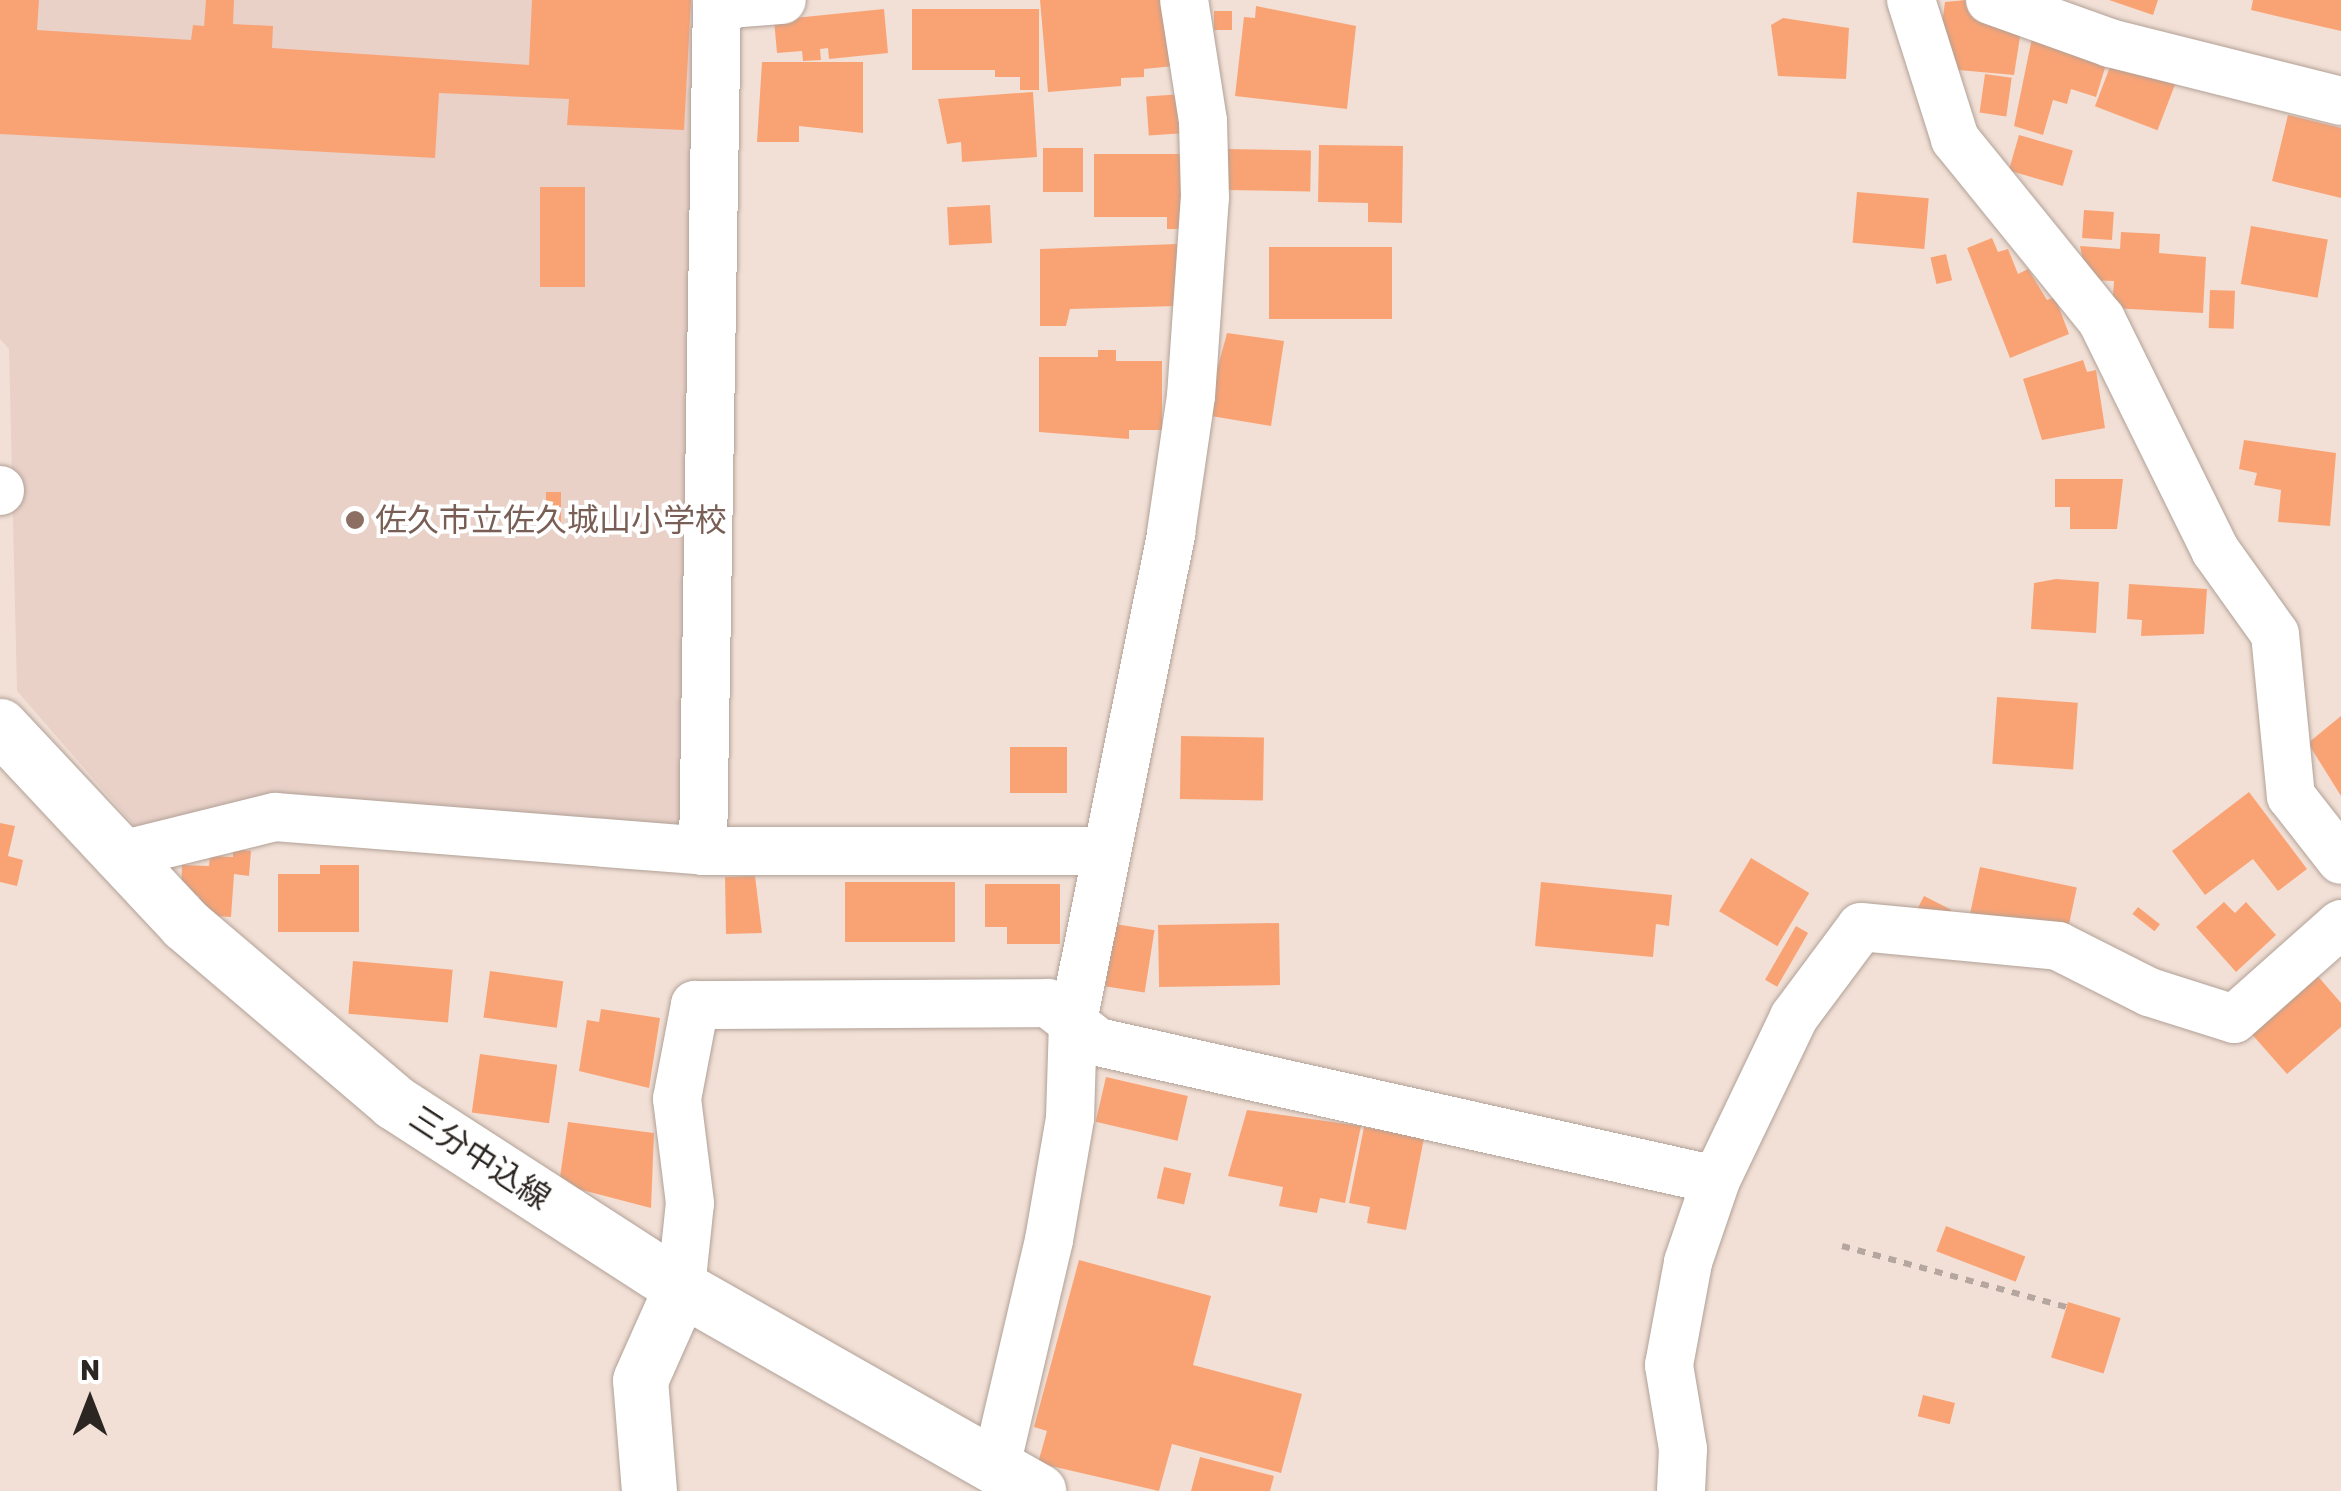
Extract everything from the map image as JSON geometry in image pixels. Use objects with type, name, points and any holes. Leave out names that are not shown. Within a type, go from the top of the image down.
[{"type":"main road","name":"三分中込線","points":[[0,726],[117,856],[333,1056],[680,1288],[1017,1479]]},
{"type":"main road","points":[[648,1491],[640,1380],[680,1288]]},
{"type":"street","points":[[703,852],[717,2],[782,0]]},
{"type":"street","points":[[1017,1479],[1070,1118],[1073,1021],[1108,852],[1190,396],[1205,198],[1203,121],[1184,0]]},
{"type":"street","points":[[1912,0],[1955,139],[2100,319],[2215,550],[2275,634],[2291,796],[2341,860]]},
{"type":"street","points":[[1990,0],[2110,42],[2341,101]]},
{"type":"street","points":[[117,856],[274,817],[703,852],[1108,852]]},
{"type":"street","points":[[1681,1491],[1683,1449],[1669,1365],[1688,1262],[1716,1180],[1794,1017],[1861,927],[2058,946],[2149,992],[2234,1019],[2341,924]]},
{"type":"street","points":[[680,1288],[690,1203],[677,1100],[695,1005],[1048,1003],[1098,1042],[1716,1180]]},
{"type":"path","points":[[1842,1246],[2067,1308]]},
{"type":"shaded area","name":"佐久市立佐久城山小学校","points":[[0,0],[703,0],[692,813],[673,829],[138,830],[17,691],[9,349],[0,339]]},
{"type":"building","points":[[0,0],[39,0],[37,30],[191,40],[193,25],[204,26],[206,0],[234,0],[233,24],[273,26],[272,48],[529,65],[532,0],[691,0],[684,130],[567,125],[569,99],[439,93],[435,158],[0,134]]},
{"type":"building","points":[[1040,0],[1169,0],[1174,66],[1144,69],[1144,77],[1121,78],[1121,86],[1048,92]]},
{"type":"building","points":[[1966,0],[2023,18],[2014,75],[1936,68],[1945,2]]},
{"type":"building","points":[[2109,0],[2158,0],[2153,15]]},
{"type":"building","points":[[2253,0],[2341,0],[2341,31],[2251,10]]},
{"type":"building","points":[[1256,6],[1356,26],[1347,109],[1235,96],[1244,17],[1255,18]]},
{"type":"building","points":[[884,9],[888,53],[829,59],[828,48],[820,49],[821,60],[803,61],[802,51],[777,53],[774,20]]},
{"type":"building","points":[[912,9],[1039,9],[1039,90],[1020,90],[1020,77],[995,77],[995,70],[912,70]]},
{"type":"building","points":[[1214,11],[1232,11],[1232,30],[1214,30]]},
{"type":"building","points":[[1783,18],[1849,28],[1846,79],[1778,76],[1771,25]]},
{"type":"building","points":[[2033,33],[2109,55],[2096,97],[2071,89],[2067,104],[2053,100],[2043,135],[2014,126]]},
{"type":"building","points":[[2115,54],[2178,78],[2157,130],[2095,106]]},
{"type":"building","points":[[762,62],[863,62],[863,133],[799,126],[799,142],[757,142]]},
{"type":"building","points":[[1985,74],[2012,78],[2006,116],[1980,113]]},
{"type":"building","points":[[1033,92],[1037,157],[962,162],[961,142],[947,144],[938,99]]},
{"type":"building","points":[[1183,94],[1186,133],[1149,135],[1146,97]]},
{"type":"building","points":[[2288,115],[2341,128],[2341,198],[2272,181]]},
{"type":"building","points":[[2019,135],[2073,150],[2063,186],[2009,171]]},
{"type":"building","points":[[1319,145],[1403,146],[1402,223],[1368,222],[1368,203],[1318,202]]},
{"type":"building","points":[[1043,148],[1083,148],[1083,192],[1043,192]]},
{"type":"building","points":[[1227,149],[1311,150],[1310,191],[1226,190]]},
{"type":"building","points":[[1094,154],[1186,154],[1186,229],[1167,229],[1167,217],[1094,217]]},
{"type":"building","points":[[540,187],[585,187],[585,287],[540,287]]},
{"type":"building","points":[[1857,192],[1929,198],[1924,249],[1853,243]]},
{"type":"building","points":[[990,205],[992,243],[949,245],[947,207]]},
{"type":"building","points":[[2084,210],[2114,212],[2112,240],[2082,238]]},
{"type":"building","points":[[2251,226],[2328,240],[2318,298],[2241,284]]},
{"type":"building","points":[[2121,232],[2160,234],[2159,253],[2206,257],[2203,313],[2112,308],[2114,281],[2087,280],[2080,246],[2120,249]]},
{"type":"building","points":[[1992,238],[1998,252],[2008,249],[2018,274],[2028,269],[2047,300],[2055,297],[2069,334],[2010,358],[1967,248]]},
{"type":"building","points":[[1177,244],[1177,306],[1070,309],[1066,326],[1040,326],[1040,249]]},
{"type":"building","points":[[1269,247],[1392,247],[1392,319],[1269,319]]},
{"type":"building","points":[[1946,254],[1952,280],[1936,284],[1930,258]]},
{"type":"building","points":[[2210,290],[2235,291],[2234,329],[2209,328]]},
{"type":"building","points":[[1227,333],[1284,341],[1271,426],[1205,415]]},
{"type":"building","points":[[1098,350],[1116,350],[1116,361],[1162,361],[1162,430],[1129,430],[1129,439],[1039,432],[1039,357],[1098,357]]},
{"type":"building","points":[[2083,360],[2087,372],[2096,370],[2105,428],[2042,440],[2023,379]]},
{"type":"building","points":[[2244,440],[2336,453],[2330,526],[2278,522],[2281,490],[2254,485],[2257,473],[2239,469]]},
{"type":"building","points":[[2055,479],[2123,479],[2117,529],[2070,529],[2070,507],[2055,507]]},
{"type":"building","points":[[546,492],[561,492],[561,526],[546,526]]},
{"type":"building","points":[[2056,579],[2099,582],[2096,633],[2031,629],[2034,583]]},
{"type":"building","points":[[2129,584],[2207,589],[2204,634],[2141,636],[2142,620],[2127,619]]},
{"type":"building","points":[[1997,697],[2078,703],[2073,769],[1992,764]]},
{"type":"building","points":[[2341,716],[2341,796],[2308,743]]},
{"type":"building","points":[[1181,736],[1264,737],[1263,800],[1180,799]]},
{"type":"building","points":[[1010,747],[1067,747],[1067,793],[1010,793]]},
{"type":"building","points":[[2249,792],[2307,869],[2278,891],[2253,859],[2205,895],[2172,851]]},
{"type":"building","points":[[0,823],[15,826],[8,856],[23,860],[17,886],[0,882]]},
{"type":"building","points":[[233,849],[251,851],[249,876],[234,874],[231,917],[198,915],[199,896],[181,894],[182,865],[209,866],[210,856],[233,857]]},
{"type":"building","points":[[1751,858],[1809,893],[1777,946],[1719,911]]},
{"type":"building","points":[[320,865],[359,865],[359,932],[278,932],[278,874],[320,874]]},
{"type":"building","points":[[1980,867],[2077,888],[2064,946],[1968,926]]},
{"type":"building","points":[[755,876],[762,933],[726,934],[725,877]]},
{"type":"building","points":[[845,882],[955,882],[955,942],[845,942]]},
{"type":"building","points":[[1541,882],[1672,895],[1669,926],[1656,924],[1653,957],[1535,946]]},
{"type":"building","points":[[985,884],[1060,884],[1060,944],[1007,944],[1007,927],[985,927]]},
{"type":"building","points":[[1924,896],[1952,910],[1941,931],[1914,916]]},
{"type":"building","points":[[2224,902],[2235,913],[2246,902],[2276,935],[2236,972],[2196,927]]},
{"type":"building","points":[[2138,907],[2160,924],[2155,931],[2132,914]]},
{"type":"building","points":[[1279,923],[1280,985],[1159,987],[1158,925]]},
{"type":"building","points":[[1115,924],[1155,930],[1145,992],[1105,986]]},
{"type":"building","points":[[1796,926],[1808,933],[1777,987],[1765,980]]},
{"type":"building","points":[[353,961],[453,970],[448,1023],[348,1014]]},
{"type":"building","points":[[490,971],[563,981],[557,1028],[483,1018]]},
{"type":"building","points":[[2316,974],[2341,1003],[2341,1027],[2287,1074],[2249,1031]]},
{"type":"building","points":[[601,1009],[660,1018],[649,1088],[579,1071],[587,1020],[599,1022]]},
{"type":"building","points":[[480,1054],[557,1065],[549,1123],[472,1112]]},
{"type":"building","points":[[1106,1077],[1188,1096],[1177,1141],[1096,1122]]},
{"type":"building","points":[[1247,1110],[1361,1126],[1345,1203],[1320,1198],[1317,1213],[1279,1206],[1283,1187],[1228,1176]]},
{"type":"building","points":[[568,1122],[654,1133],[651,1208],[559,1184]]},
{"type":"building","points":[[1364,1127],[1424,1138],[1406,1230],[1367,1223],[1370,1207],[1349,1203]]},
{"type":"building","points":[[1164,1167],[1191,1173],[1184,1204],[1157,1198]]},
{"type":"building","points":[[1946,1226],[2025,1256],[2016,1282],[1936,1251]]},
{"type":"building","points":[[1079,1260],[1211,1296],[1193,1365],[1302,1394],[1281,1473],[1172,1444],[1159,1491],[1038,1463],[1047,1431],[1034,1427]]},
{"type":"building","points":[[2068,1302],[2121,1318],[2104,1374],[2051,1357]]},
{"type":"building","points":[[1923,1395],[1955,1403],[1950,1424],[1918,1416]]},
{"type":"building","points":[[1200,1457],[1274,1476],[1270,1491],[1191,1491]]},
{"type":"place","name":"佐久市立佐久城山小学校","points":[[355,520]]}]
